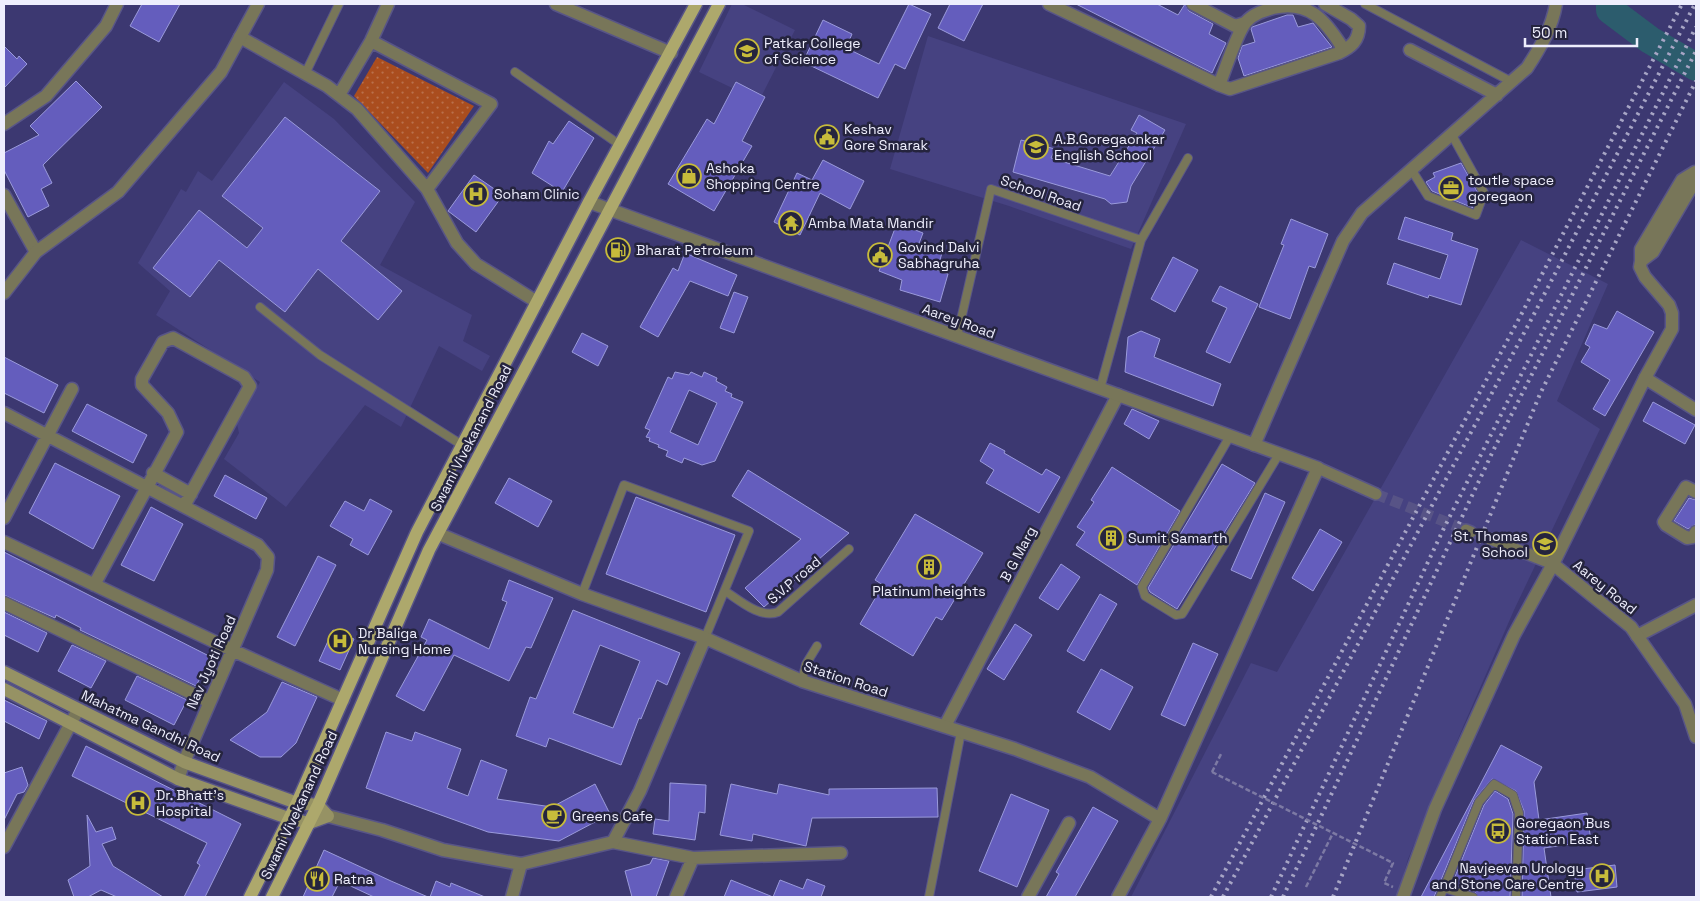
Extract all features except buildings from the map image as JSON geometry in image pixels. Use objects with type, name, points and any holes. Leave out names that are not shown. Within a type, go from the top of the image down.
[{"type":"main road","name":"Swami Vivekanand Road","points":[[250,897],[297,803],[412,542],[589,202],[696,4]]},
{"type":"main road","name":"Swami Vivekanand Road","points":[[272,897],[318,805],[430,550],[608,209],[691,60],[719,4]]},
{"type":"main road","name":"Mahatma Gandhi Road","points":[[4,672],[184,762],[297,803],[318,805]]},
{"type":"main road","points":[[4,689],[178,779],[288,818],[309,822],[328,816],[318,805]]},
{"type":"street","points":[[4,124],[46,96],[106,26],[117,4]]},
{"type":"street","points":[[4,293],[36,252],[118,192],[221,72],[258,4]]},
{"type":"street","points":[[339,95],[370,41],[388,4]]},
{"type":"street","points":[[556,4],[671,52]]},
{"type":"street","points":[[1049,4],[1219,86],[1230,89],[1338,53],[1352,46],[1356,41],[1359,26],[1351,19],[1325,4]]},
{"type":"street","points":[[1193,4],[1234,26],[1245,23],[1258,13],[1286,4],[1306,8],[1317,13],[1326,22],[1342,47],[1338,53]]},
{"type":"street","points":[[1254,445],[1343,241],[1362,213],[1527,68],[1542,44],[1554,18],[1556,4]]},
{"type":"street","points":[[1219,86],[1245,23]]},
{"type":"street","points":[[240,37],[305,74],[339,95],[357,109],[427,189],[457,243],[476,264],[537,302]]},
{"type":"street","points":[[370,41],[491,104],[427,189]]},
{"type":"street","points":[[1410,50],[1497,95]]},
{"type":"street","points":[[1403,897],[1435,809],[1514,635],[1553,564],[1645,378],[1672,329],[1668,305],[1645,277],[1640,267],[1641,261],[1653,252],[1692,186],[1696,171]]},
{"type":"street","points":[[4,195],[36,252]]},
{"type":"street","name":"Aarey Road","points":[[589,202],[1318,468]]},
{"type":"street","points":[[4,413],[146,487],[184,506],[250,386],[244,377],[173,338],[163,342],[142,379],[142,385],[168,414],[177,432],[153,473],[146,487],[94,585]]},
{"type":"street","points":[[1645,378],[1696,410]]},
{"type":"street","points":[[4,518],[72,389]]},
{"type":"street","name":"B G Marg","points":[[945,726],[1118,395]]},
{"type":"street","points":[[1118,897],[1160,819],[1318,468],[1376,494]]},
{"type":"street","points":[[153,473],[191,494]]},
{"type":"street","points":[[1696,492],[1686,487],[1664,522],[1687,538],[1693,537],[1696,532]]},
{"type":"street","name":"Nav Jyoti Road","points":[[178,779],[267,570],[268,557],[258,545],[184,506]]},
{"type":"street","name":"Station Road","points":[[439,534],[582,594],[705,638],[802,681],[1016,749],[1090,777],[1160,819]]},
{"type":"street","points":[[1490,540],[1553,564]]},
{"type":"street","points":[[4,542],[232,650],[343,700]]},
{"type":"street","name":"Aarey Road","points":[[1553,564],[1631,627],[1685,704],[1696,737]]},
{"type":"street","points":[[4,603],[210,702]]},
{"type":"street","points":[[1637,636],[1696,605]]},
{"type":"street","points":[[612,842],[640,791],[705,638]]},
{"type":"street","points":[[4,847],[78,710]]},
{"type":"street","points":[[328,816],[382,830],[443,850],[521,864],[612,842],[693,858],[841,853]]},
{"type":"street","points":[[1028,897],[1070,823]]},
{"type":"street","points":[[676,897],[693,858]]},
{"type":"street","points":[[512,897],[521,864]]},
{"type":"lane","points":[[305,74],[339,4]]},
{"type":"lane","points":[[1365,4],[1512,82]]},
{"type":"lane","points":[[515,72],[620,145]]},
{"type":"lane","points":[[1411,169],[1428,196],[1476,215],[1484,193],[1452,135]]},
{"type":"lane","points":[[1100,389],[1141,240],[1188,158]]},
{"type":"lane","name":"School Road","points":[[957,336],[991,189],[1141,240]]},
{"type":"lane","points":[[260,307],[320,355],[462,445]]},
{"type":"lane","points":[[1230,436],[1142,587],[1145,596],[1176,615],[1184,612],[1279,454]]},
{"type":"lane","points":[[582,594],[624,485],[749,531],[705,638]]},
{"type":"lane","name":"S.V.P road","points":[[725,591],[759,612],[771,615],[778,612],[849,549]]},
{"type":"lane","points":[[802,681],[806,664],[817,646]]},
{"type":"lane","points":[[929,897],[961,732]]},
{"type":"lane","points":[[1440,897],[1479,802],[1494,784],[1513,795],[1519,813],[1516,897]]},
{"type":"lane","points":[[1444,888],[1472,897]]},
{"type":"path","points":[[1221,754],[1212,772],[1393,863],[1384,883],[1393,887]]},
{"type":"path","points":[[1306,887],[1333,833]]},
{"type":"shaded area","name":"Patkar College of Science","points":[[732,4],[742,4],[795,30],[759,101],[699,72]]},
{"type":"shaded area","name":"A.B.Goregaonkar English School","points":[[928,36],[1186,124],[1131,249],[1009,206],[890,169]]},
{"type":"shaded area","points":[[377,57],[474,106],[428,173],[354,96]]},
{"type":"shaded area","points":[[284,82],[334,119],[415,202],[380,265],[472,315],[463,341],[490,356],[482,371],[439,346],[401,427],[365,405],[286,507],[224,459],[239,433],[237,424],[260,382],[156,315],[170,291],[138,263],[181,189],[186,192],[198,171],[212,181]]},
{"type":"shaded area","points":[[1521,240],[1608,284],[1557,401],[1600,429],[1514,610],[1463,727],[1408,859],[1397,897],[1131,897],[1251,663],[1277,672]]},
{"type":"waterway","points":[[1610,4],[1610,10],[1650,40],[1696,67]]},
{"type":"tunnel","points":[[1376,494],[1466,530]]},
{"type":"tunnel","points":[[1471,532],[1490,539]]},
{"type":"railway","points":[[1211,897],[1522,313],[1682,4]]},
{"type":"railway","points":[[1223,897],[1532,318],[1695,4]]},
{"type":"railway","points":[[1271,897],[1443,530],[1696,27]]},
{"type":"railway","points":[[1283,897],[1494,449],[1696,51]]},
{"type":"railway","points":[[1333,897],[1540,394],[1696,81]]},
{"type":"place","name":"Patkar College of Science","points":[[747,51]]},
{"type":"place","name":"Keshav Gore Smarak","points":[[827,137]]},
{"type":"place","name":"A.B.Goregaonkar English School","points":[[1036,147]]},
{"type":"place","name":"Ashoka Shopping Centre","points":[[689,176]]},
{"type":"place","name":"toutle space goregaon","points":[[1451,188]]},
{"type":"place","name":"Soham Clinic","points":[[476,194]]},
{"type":"place","name":"Amba Mata Mandir","points":[[791,223]]},
{"type":"place","name":"Bharat Petroleum","points":[[618,250]]},
{"type":"place","name":"Govind Dalvi Sabhagruha","points":[[880,255]]},
{"type":"place","name":"Sumit Samarth","points":[[1111,538]]},
{"type":"place","name":"St. Thomas School","points":[[1545,544]]},
{"type":"place","name":"Platinum heights","points":[[929,567]]},
{"type":"place","name":"Dr Baliga Nursing Home","points":[[340,641]]},
{"type":"place","name":"Dr. Bhatt's Hospital","points":[[138,803]]},
{"type":"place","name":"Greens Cafe","points":[[554,816]]},
{"type":"place","name":"Goregaon Bus Station East","points":[[1498,831]]},
{"type":"place","name":"Navjeevan Urology and Stone Care Centre","points":[[1602,876]]},
{"type":"place","name":"Ratna","points":[[317,879]]}]
